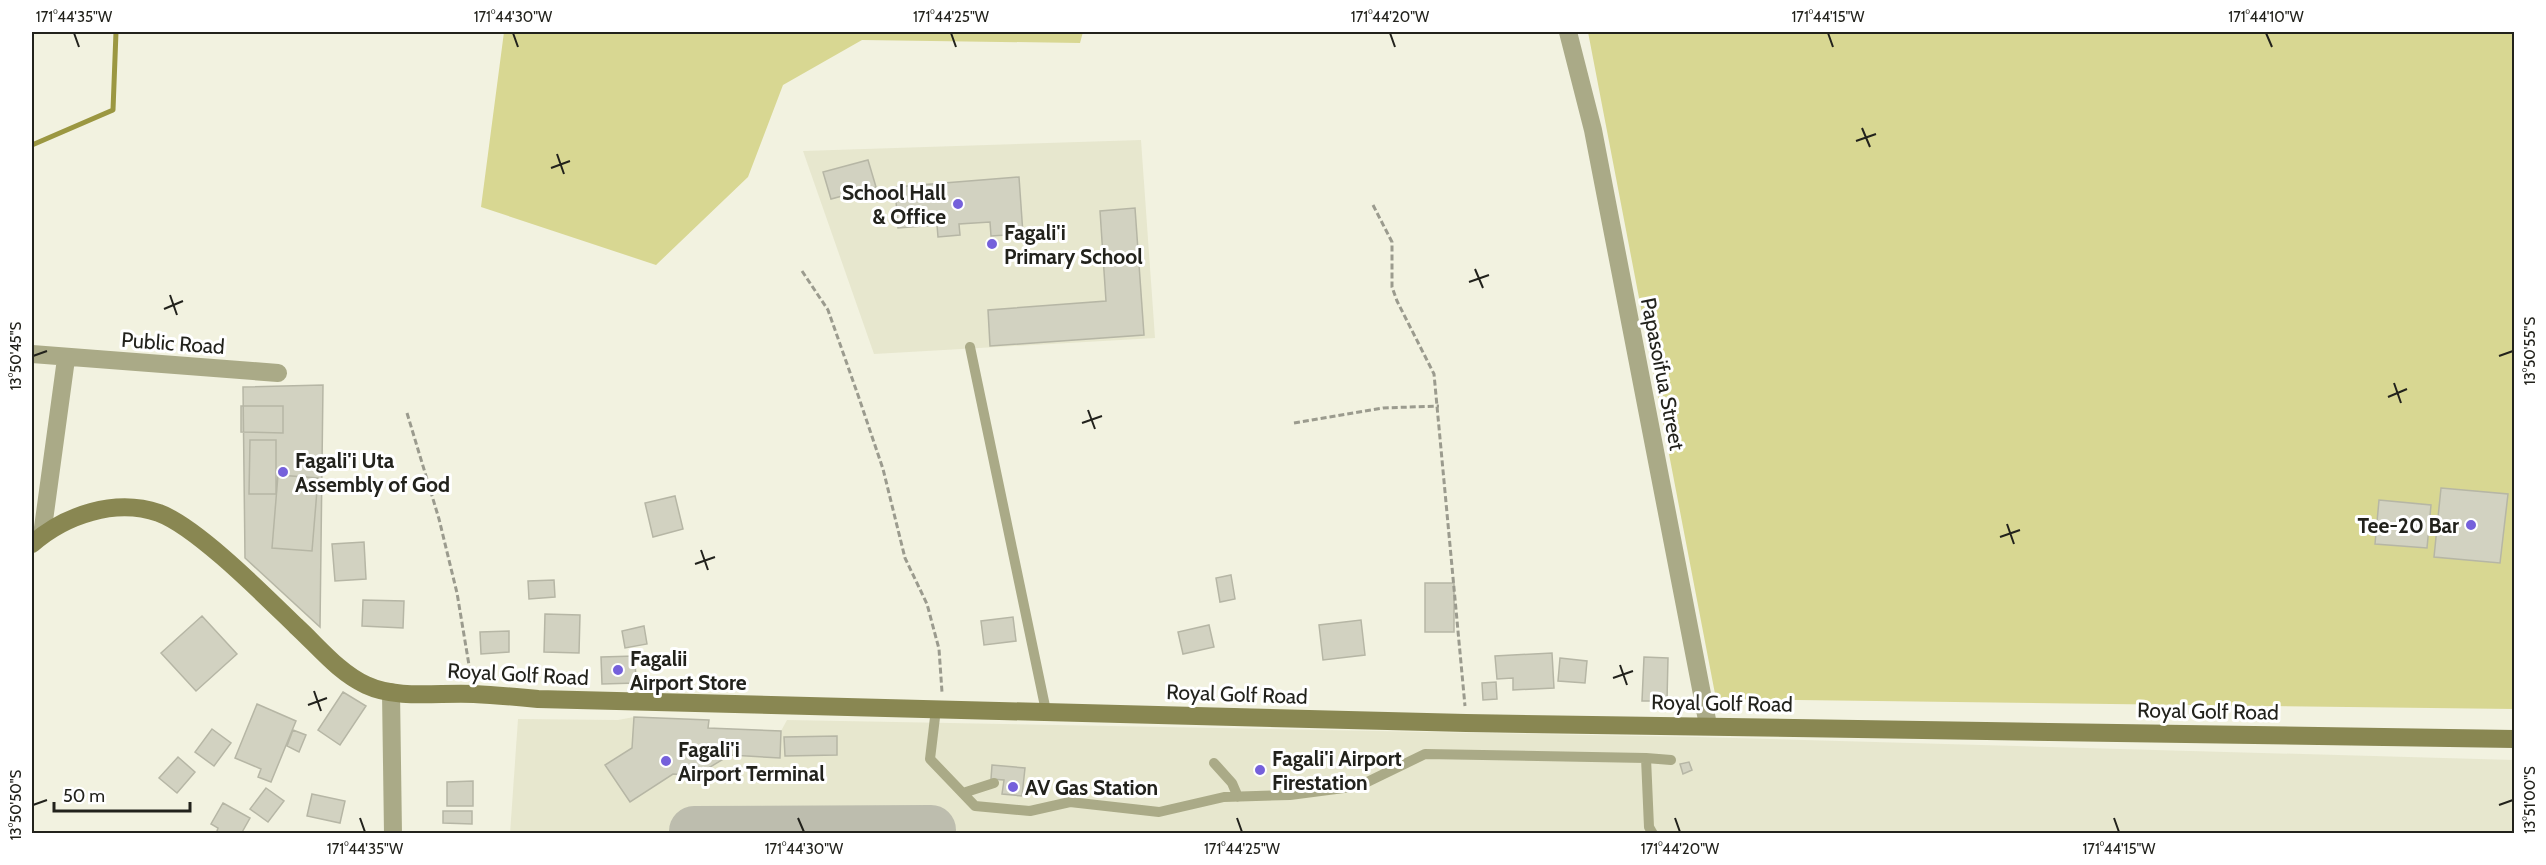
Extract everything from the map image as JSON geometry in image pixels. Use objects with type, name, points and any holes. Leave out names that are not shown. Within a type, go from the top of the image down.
[{"type":"main road","name":"Royal Golf Road","points":[[37,539],[78,516],[108,508],[133,508],[160,514],[200,539],[335,664],[366,685],[391,692],[474,694],[538,699],[1466,723],[2514,739]]},
{"type":"street","name":"Papasoifua Street","points":[[1568,32],[1593,130],[1708,726]]},
{"type":"street","name":"Public Road","points":[[32,354],[66,359],[278,373]]},
{"type":"street","points":[[37,539],[66,359]]},
{"type":"street","points":[[391,692],[393,834]]},
{"type":"lane","points":[[969,347],[1046,711]]},
{"type":"lane","points":[[940,709],[930,759],[975,806],[1030,812],[1070,802],[1159,812],[1224,797],[1290,795],[1359,786],[1425,754],[1671,760]]},
{"type":"lane","points":[[1646,758],[1649,827],[1653,834]]},
{"type":"lane","points":[[1214,763],[1232,783],[1238,797]]},
{"type":"lane","points":[[963,793],[994,783]]},
{"type":"path","points":[[1373,205],[1392,242],[1392,287],[1396,301],[1434,374],[1439,406],[1466,723]]},
{"type":"path","points":[[802,271],[828,310],[883,469],[905,558],[927,604],[939,650],[940,709]]},
{"type":"path","points":[[1294,423],[1383,408],[1439,406]]},
{"type":"path","points":[[407,413],[452,572],[474,694]]},
{"type":"shaded area","points":[[504,32],[1083,32],[1080,43],[862,40],[783,85],[748,177],[656,265],[481,207]]},
{"type":"shaded area","points":[[1588,32],[2514,32],[2514,709],[1716,699]]},
{"type":"shaded area","name":"Fagali'i Primary School","points":[[1141,140],[1155,338],[874,354],[803,151]]},
{"type":"shaded area","points":[[634,717],[709,720],[709,728],[781,731],[787,720],[1697,737],[2514,760],[2514,834],[510,834],[518,719],[618,720]]},
{"type":"building","points":[[868,160],[876,187],[831,199],[823,172]]},
{"type":"building","name":"School Hall & Office","points":[[1019,177],[1023,234],[991,236],[990,222],[959,224],[960,235],[938,237],[937,225],[898,228],[895,187]]},
{"type":"building","points":[[1135,208],[1144,335],[990,346],[988,310],[1106,301],[1100,211]]},
{"type":"building","name":"Fagali'i Uta Assembly of God","points":[[323,385],[320,627],[245,558],[243,387]]},
{"type":"building","points":[[241,406],[283,406],[283,433],[241,432]]},
{"type":"building","points":[[250,440],[276,440],[276,494],[249,494]]},
{"type":"building","points":[[278,475],[318,478],[312,551],[272,548]]},
{"type":"building","name":"Tee-20 Bar","points":[[2441,488],[2508,494],[2500,563],[2434,557]]},
{"type":"building","points":[[675,496],[683,529],[653,537],[645,503]]},
{"type":"building","points":[[2379,500],[2431,505],[2427,548],[2375,544]]},
{"type":"building","points":[[364,542],[366,579],[335,581],[332,544]]},
{"type":"building","points":[[1231,575],[1235,599],[1220,602],[1216,578]]},
{"type":"building","points":[[554,580],[555,597],[529,599],[528,581]]},
{"type":"building","points":[[1425,583],[1454,583],[1454,632],[1425,632]]},
{"type":"building","points":[[363,600],[404,601],[403,628],[362,626]]},
{"type":"building","points":[[545,614],[580,615],[579,653],[544,652]]},
{"type":"building","points":[[202,616],[237,654],[196,691],[161,653]]},
{"type":"building","points":[[1013,617],[1016,641],[984,645],[981,621]]},
{"type":"building","points":[[1361,620],[1365,655],[1323,660],[1319,625]]},
{"type":"building","points":[[1209,625],[1214,647],[1183,654],[1178,632]]},
{"type":"building","points":[[644,626],[647,644],[625,648],[622,631]]},
{"type":"building","points":[[509,631],[509,652],[481,654],[480,632]]},
{"type":"building","points":[[1552,653],[1554,688],[1513,690],[1513,678],[1497,679],[1495,656]]},
{"type":"building","name":"Fagalii Airport Store","points":[[635,656],[636,683],[602,684],[601,657]]},
{"type":"building","points":[[1644,657],[1668,658],[1667,701],[1642,701]]},
{"type":"building","points":[[1560,658],[1587,661],[1585,683],[1558,681]]},
{"type":"building","points":[[1496,682],[1497,699],[1483,700],[1482,683]]},
{"type":"building","points":[[343,692],[366,706],[340,745],[318,730]]},
{"type":"building","points":[[257,704],[296,721],[271,782],[258,777],[261,769],[235,758]]},
{"type":"building","name":"Fagali'i Airport Terminal","points":[[634,717],[709,720],[708,728],[781,731],[780,758],[730,755],[697,775],[673,774],[630,802],[605,765],[632,748]]},
{"type":"building","points":[[212,729],[231,743],[214,766],[195,752]]},
{"type":"building","points":[[293,730],[306,735],[299,752],[287,746]]},
{"type":"building","points":[[837,736],[837,755],[785,756],[784,737]]},
{"type":"building","points":[[178,757],[195,772],[177,793],[159,778]]},
{"type":"building","points":[[1689,762],[1692,770],[1683,774],[1680,764]]},
{"type":"building","name":"AV Gas Station","points":[[992,765],[1025,768],[1022,796],[1002,794],[1004,780],[991,779]]},
{"type":"building","points":[[473,781],[473,806],[447,806],[447,782]]},
{"type":"building","points":[[266,788],[284,801],[268,822],[250,809]]},
{"type":"building","points":[[312,794],[345,801],[340,823],[307,816]]},
{"type":"building","points":[[223,803],[250,818],[241,834],[216,834],[218,828],[211,824]]},
{"type":"building","points":[[443,811],[472,811],[472,824],[443,823]]},
{"type":"waterway","points":[[32,145],[113,110],[116,32]]},
{"type":"taxiway","points":[[694,831],[931,830]]},
{"type":"place","name":"School Hall & Office","points":[[958,204]]},
{"type":"place","name":"Fagali'i Primary School","points":[[992,244]]},
{"type":"place","name":"Fagali'i Uta Assembly of God","points":[[283,472]]},
{"type":"place","name":"Tee-20 Bar","points":[[2471,525]]},
{"type":"place","name":"Fagalii Airport Store","points":[[618,670]]},
{"type":"place","name":"Fagali'i Airport Terminal","points":[[666,761]]},
{"type":"place","name":"Fagali'i Airport Firestation","points":[[1260,770]]},
{"type":"place","name":"AV Gas Station","points":[[1013,787]]}]
